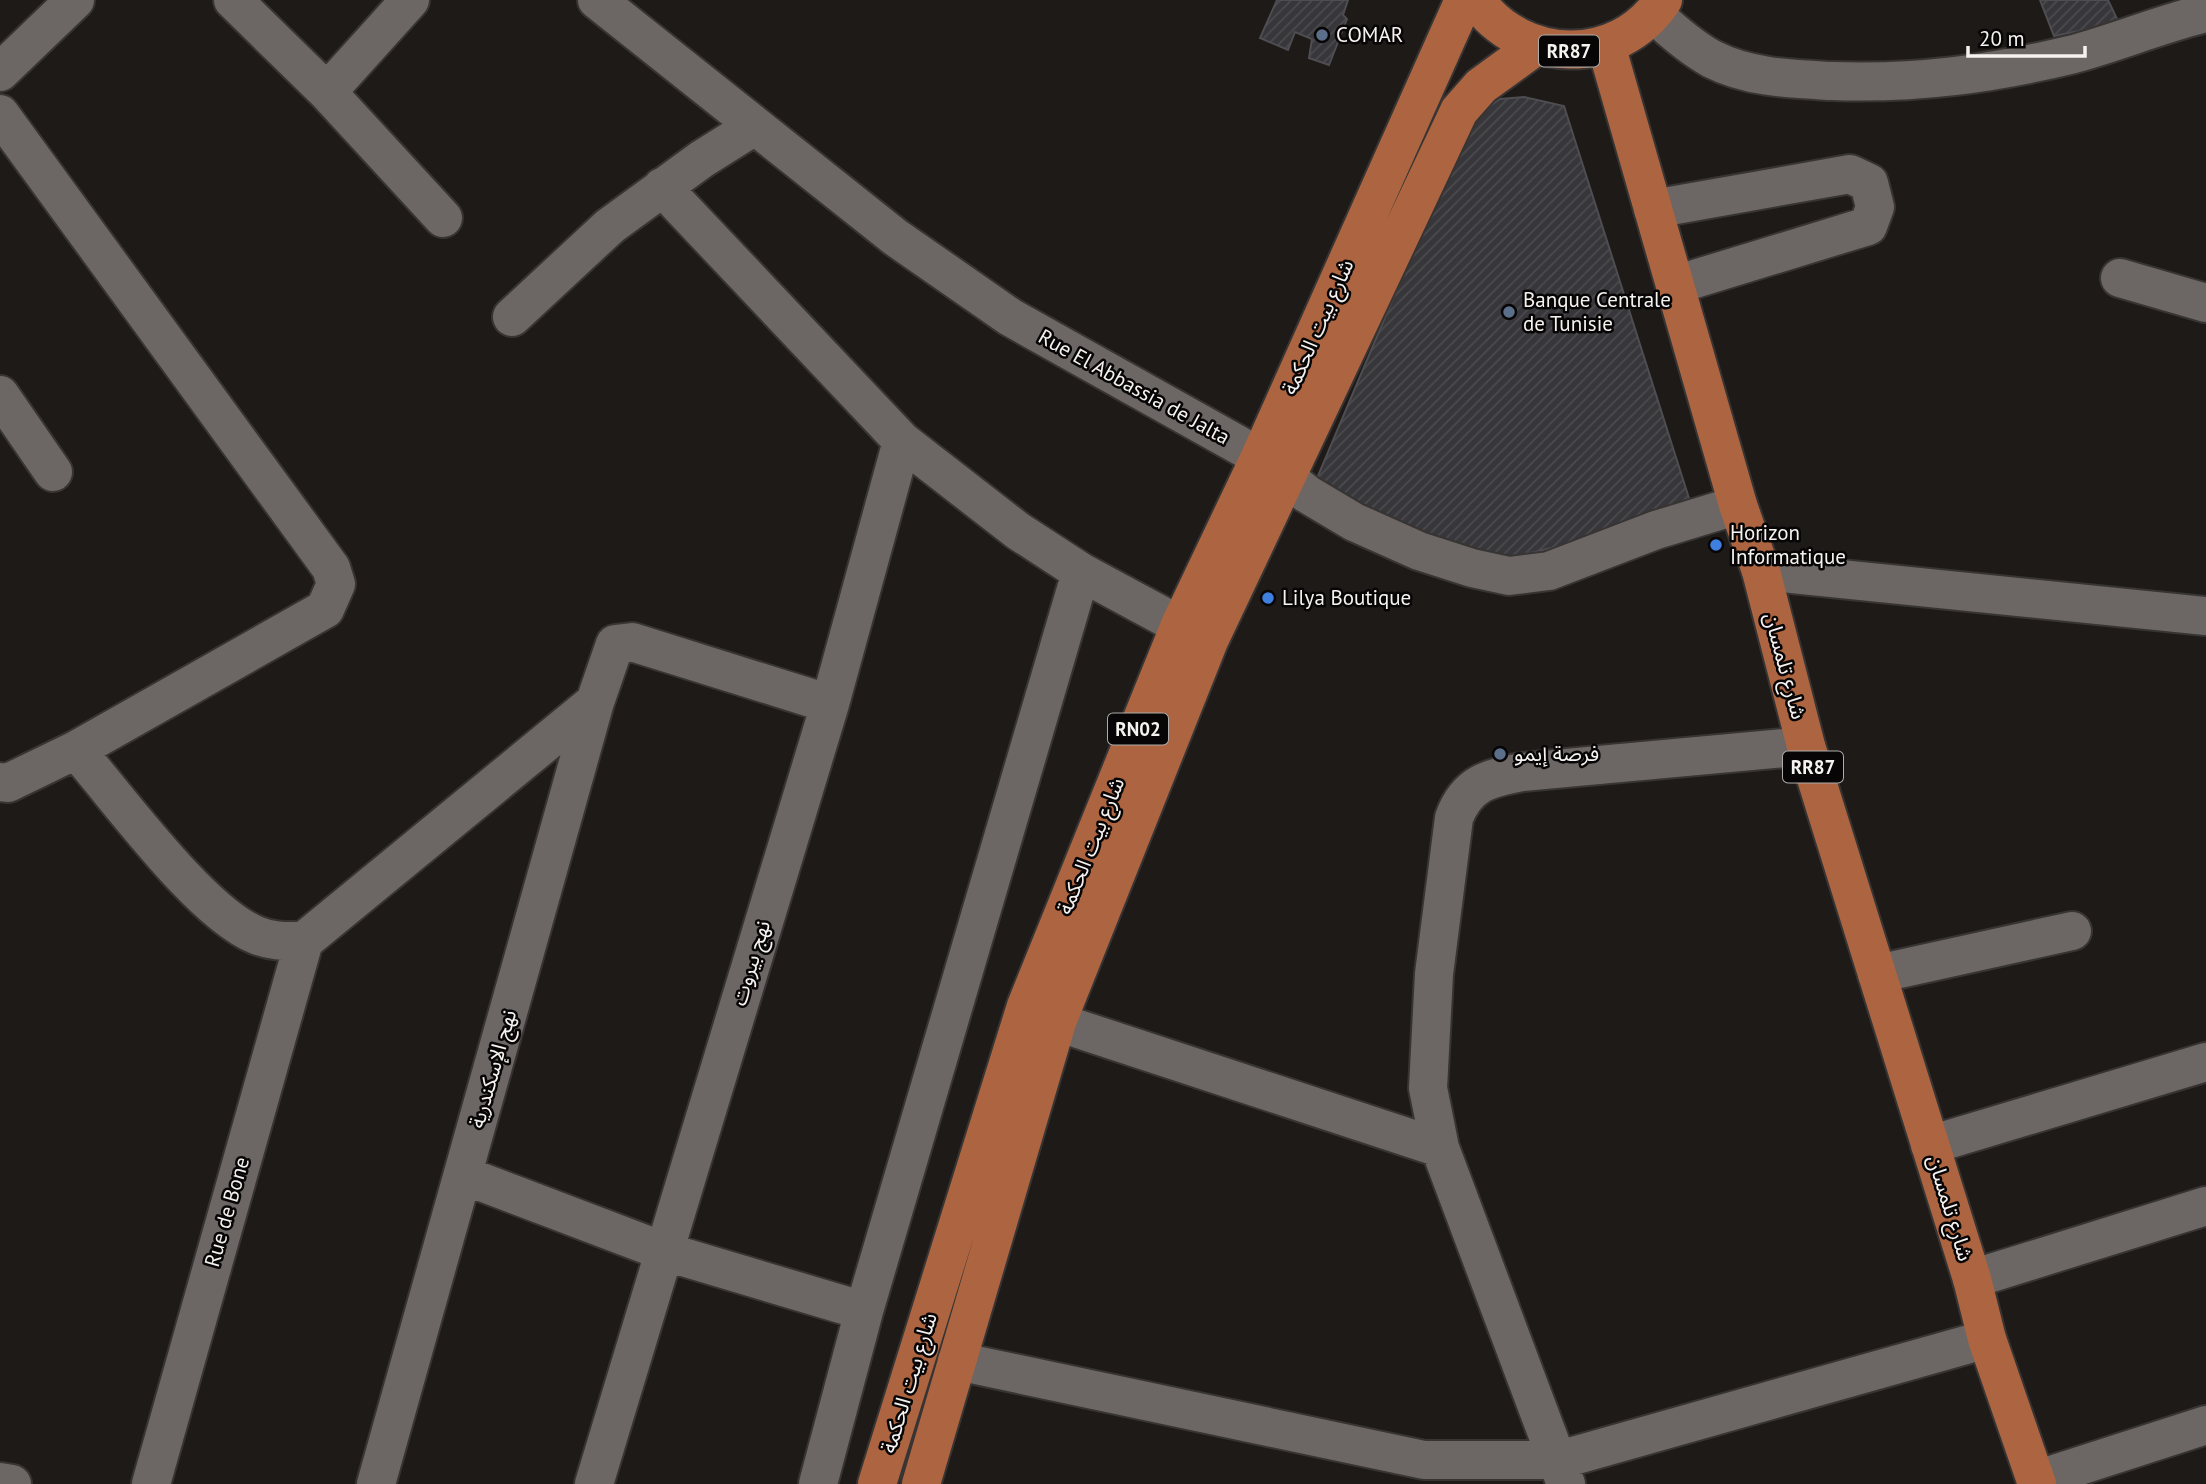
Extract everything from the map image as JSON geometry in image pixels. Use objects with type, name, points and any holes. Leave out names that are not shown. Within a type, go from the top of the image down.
[{"type":"main road","name":"شارع بيت الحكمة","points":[[1273,468],[1464,0]]},
{"type":"main road","name":"RR87","points":[[1476,0],[1486,15],[1509,34],[1536,46],[1572,51],[1606,45],[1632,32],[1658,7]]},
{"type":"main road","name":"شارع تلمسان","points":[[1606,45],[1738,505],[1760,571],[1806,746],[1972,1279],[1987,1339],[2037,1482]]},
{"type":"main road","name":"شارع بيت الحكمة","points":[[877,1484],[1026,1006],[1195,633],[1273,468],[1459,111],[1481,86],[1536,46]]},
{"type":"main road","name":"شارع بيت الحكمة","points":[[921,1484],[1057,1022],[1195,633]]},
{"type":"street","points":[[0,72],[75,0]]},
{"type":"street","points":[[233,0],[327,92],[443,218]]},
{"type":"street","points":[[327,92],[410,0]]},
{"type":"street","name":"Rue El Abbassia de Jalta","points":[[597,0],[895,237],[1010,317],[1273,468],[1354,522],[1419,551],[1472,568],[1509,576],[1549,571],[1656,530],[1738,505]]},
{"type":"street","points":[[1658,7],[1683,41],[1714,60],[1754,74],[1805,80],[1896,83],[1978,74],[2075,53],[2206,13]]},
{"type":"street","points":[[0,114],[331,568],[336,584],[325,609],[76,750],[4,783]]},
{"type":"street","points":[[512,317],[610,226],[662,187],[754,127]]},
{"type":"street","points":[[1653,209],[1850,174],[1869,183],[1875,207],[1868,226],[1675,285]]},
{"type":"street","points":[[662,187],[902,441],[1018,531],[1081,572],[1195,633]]},
{"type":"street","points":[[2120,278],[2206,303]]},
{"type":"street","points":[[0,395],[53,472]]},
{"type":"street","name":"نهج بيروت","points":[[594,1484],[830,704],[902,441]]},
{"type":"street","points":[[1760,571],[2206,616]]},
{"type":"street","points":[[818,1484],[864,1311],[1081,572]]},
{"type":"street","name":"نهج الإسكندرية","points":[[376,1484],[595,702],[615,644],[632,642],[830,704]]},
{"type":"street","points":[[76,750],[196,890],[230,920],[255,935],[277,942],[304,940],[595,702]]},
{"type":"street","points":[[1562,1472],[1440,1148],[1428,1088],[1434,974],[1454,818],[1461,800],[1491,778],[1522,772],[1806,746]]},
{"type":"street","points":[[1877,974],[2072,931]]},
{"type":"street","name":"Rue de Bone","points":[[151,1484],[304,940]]},
{"type":"street","points":[[1057,1022],[1440,1148]]},
{"type":"street","points":[[1930,1145],[2206,1062]]},
{"type":"street","points":[[463,1175],[663,1251],[864,1311]]},
{"type":"street","points":[[1972,1279],[2206,1206]]},
{"type":"street","points":[[957,1362],[1421,1472],[1562,1472],[1987,1339]]},
{"type":"street","points":[[2037,1482],[2206,1425]]},
{"type":"street","points":[[0,1482],[12,1484]]},
{"type":"building","name":"COMAR","points":[[1277,0],[1348,0],[1343,15],[1347,19],[1329,65],[1309,58],[1312,39],[1295,32],[1288,50],[1260,38]]},
{"type":"building","points":[[2040,0],[2108,0],[2119,23],[2054,36]]},
{"type":"building","name":"Banque Centrale de Tunisie","points":[[1524,97],[1564,106],[1694,514],[1484,564],[1312,490],[1463,133],[1481,112],[1500,99]]},
{"type":"place","name":"COMAR","points":[[1322,35]]},
{"type":"place","name":"Banque Centrale de Tunisie","points":[[1509,312]]},
{"type":"place","name":"Horizon Informatique","points":[[1716,545]]},
{"type":"place","name":"Lilya Boutique","points":[[1268,598]]},
{"type":"place","name":"فرصة إيمو","points":[[1500,754]]}]
